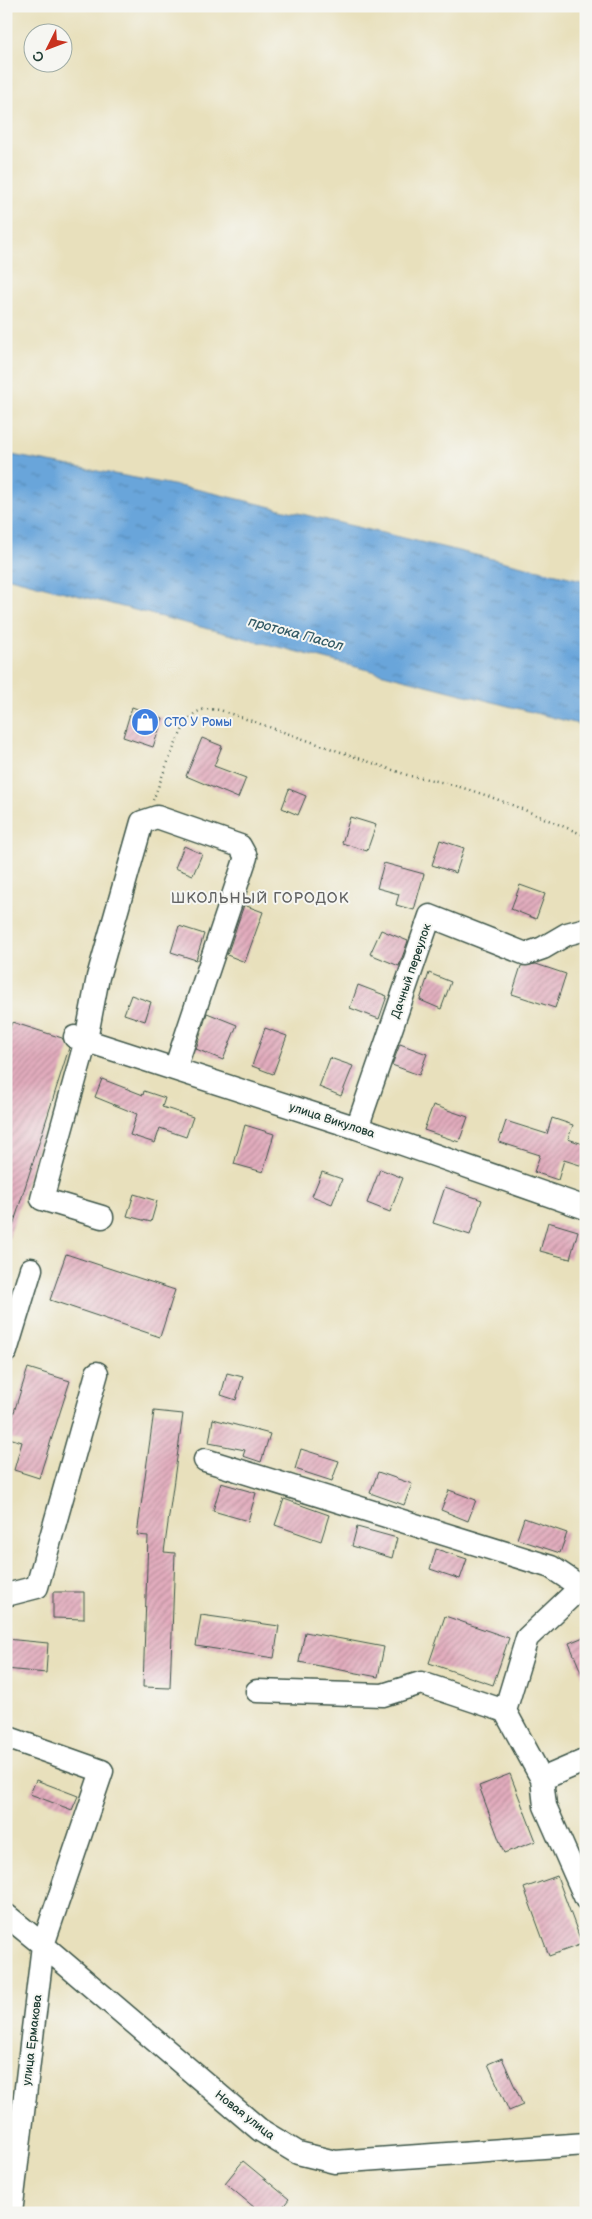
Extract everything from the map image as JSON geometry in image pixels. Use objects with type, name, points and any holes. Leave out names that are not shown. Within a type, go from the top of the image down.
[{"type":"street","points":[[102,1217],[42,1200],[81,1038],[142,822],[157,817],[240,846],[246,858],[175,1069]]},
{"type":"street","name":"Дачный переулок","points":[[357,1128],[430,916],[526,954],[543,948],[567,934],[586,929]]},
{"type":"street","name":"улица Викулова","points":[[81,1038],[357,1128],[586,1208]]},
{"type":"street","points":[[6,1351],[31,1268]]},
{"type":"street","points":[[6,1595],[37,1587],[97,1373]]},
{"type":"street","points":[[205,1460],[551,1567],[584,1586],[527,1638],[505,1711]]},
{"type":"street","points":[[258,1691],[384,1695],[421,1683],[505,1711],[542,1779],[544,1806],[586,1899]]},
{"type":"street","name":"улица Ермакова","points":[[6,1737],[102,1771],[43,1944],[11,2213]]},
{"type":"street","points":[[542,1779],[586,1760]]},
{"type":"street","points":[[6,1915],[43,1944]]},
{"type":"street","name":"Новая улица","points":[[43,1944],[260,2130],[298,2153],[334,2162],[586,2144]]},
{"type":"path","points":[[142,822],[183,728],[191,715],[203,709],[220,710],[410,776],[442,781],[499,800],[586,836]]},
{"type":"water","name":"протока Пасол","points":[[6,454],[200,490],[586,581],[586,726],[6,577]]},
{"type":"building","points":[[132,707],[163,718],[153,747],[123,737]]},
{"type":"building","points":[[202,738],[222,746],[214,766],[246,778],[238,798],[186,776]]},
{"type":"building","points":[[289,789],[306,796],[298,815],[282,808]]},
{"type":"building","points":[[350,817],[376,825],[367,851],[342,843]]},
{"type":"building","points":[[440,840],[464,848],[456,873],[432,865]]},
{"type":"building","points":[[184,846],[202,854],[193,875],[175,868]]},
{"type":"building","points":[[384,863],[424,874],[414,910],[396,905],[399,894],[377,888]]},
{"type":"building","points":[[520,885],[545,894],[536,919],[511,909]]},
{"type":"building","points":[[244,905],[263,912],[245,962],[227,955]]},
{"type":"building","points":[[179,926],[204,934],[196,960],[171,952]]},
{"type":"building","points":[[381,930],[408,941],[399,966],[370,954]]},
{"type":"building","points":[[536,964],[566,974],[555,1008],[512,994],[521,966]]},
{"type":"building","points":[[429,973],[451,982],[441,1009],[420,1000]]},
{"type":"building","points":[[358,985],[387,996],[379,1019],[350,1008]]},
{"type":"building","points":[[131,995],[151,1002],[145,1021],[124,1014]]},
{"type":"building","points":[[207,1013],[237,1025],[223,1060],[196,1049]]},
{"type":"building","points":[[12,1022],[62,1038],[69,1048],[9,1238],[6,1238],[6,1039]]},
{"type":"building","points":[[265,1028],[287,1036],[273,1074],[252,1066]]},
{"type":"building","points":[[400,1044],[427,1054],[419,1075],[392,1065]]},
{"type":"building","points":[[330,1058],[353,1066],[341,1096],[319,1087]]},
{"type":"building","points":[[102,1079],[143,1095],[144,1091],[165,1098],[162,1107],[193,1117],[186,1137],[160,1128],[155,1143],[130,1135],[137,1114],[95,1097]]},
{"type":"building","points":[[433,1105],[468,1117],[459,1142],[424,1130]]},
{"type":"building","points":[[552,1118],[573,1125],[568,1139],[586,1145],[586,1167],[564,1160],[558,1180],[534,1172],[540,1155],[499,1142],[506,1121],[547,1134]]},
{"type":"building","points":[[245,1125],[274,1134],[263,1172],[234,1164]]},
{"type":"building","points":[[380,1169],[403,1178],[390,1212],[367,1203]]},
{"type":"building","points":[[322,1172],[342,1179],[332,1204],[312,1196]]},
{"type":"building","points":[[445,1187],[482,1200],[470,1235],[433,1223]]},
{"type":"building","points":[[134,1194],[157,1201],[151,1222],[127,1216]]},
{"type":"building","points":[[548,1222],[578,1231],[570,1259],[540,1251]]},
{"type":"building","points":[[66,1254],[175,1290],[160,1337],[50,1300]]},
{"type":"building","points":[[28,1368],[70,1381],[39,1478],[14,1470],[22,1442],[6,1437]]},
{"type":"building","points":[[227,1373],[243,1377],[236,1400],[221,1395]]},
{"type":"building","points":[[154,1411],[183,1414],[164,1552],[175,1553],[170,1688],[143,1687],[148,1536],[137,1535]]},
{"type":"building","points":[[213,1419],[270,1434],[261,1462],[243,1456],[245,1450],[209,1443]]},
{"type":"building","points":[[301,1449],[339,1461],[332,1481],[295,1469]]},
{"type":"building","points":[[378,1472],[412,1484],[404,1505],[370,1493]]},
{"type":"building","points":[[221,1483],[256,1493],[248,1521],[213,1511]]},
{"type":"building","points":[[449,1490],[476,1500],[468,1521],[441,1510]]},
{"type":"building","points":[[284,1499],[329,1515],[321,1541],[275,1525]]},
{"type":"building","points":[[524,1518],[567,1533],[560,1553],[517,1539]]},
{"type":"building","points":[[357,1527],[397,1538],[392,1558],[352,1546]]},
{"type":"building","points":[[436,1549],[467,1559],[460,1579],[430,1569]]},
{"type":"building","points":[[53,1592],[84,1592],[84,1619],[53,1618]]},
{"type":"building","points":[[201,1615],[279,1626],[274,1658],[196,1646]]},
{"type":"building","points":[[445,1616],[509,1638],[493,1685],[429,1663]]},
{"type":"building","points":[[305,1632],[384,1647],[378,1677],[299,1662]]},
{"type":"building","points":[[586,1636],[586,1684],[569,1643]]},
{"type":"building","points":[[6,1639],[48,1643],[46,1673],[6,1669]]},
{"type":"building","points":[[510,1774],[536,1841],[504,1853],[479,1786]]},
{"type":"building","points":[[36,1780],[78,1796],[72,1810],[30,1794]]},
{"type":"building","points":[[557,1876],[582,1944],[549,1956],[524,1888]]},
{"type":"building","points":[[502,2058],[523,2105],[509,2111],[488,2064]]},
{"type":"building","points":[[243,2161],[289,2199],[278,2213],[261,2213],[225,2183]]},
{"type":"place","name":"СТО У Ромы","points":[[145,722]]},
{"type":"district","name":"ШКОЛЬНЫЙ ГОРОДОК","points":[[260,898]]}]
